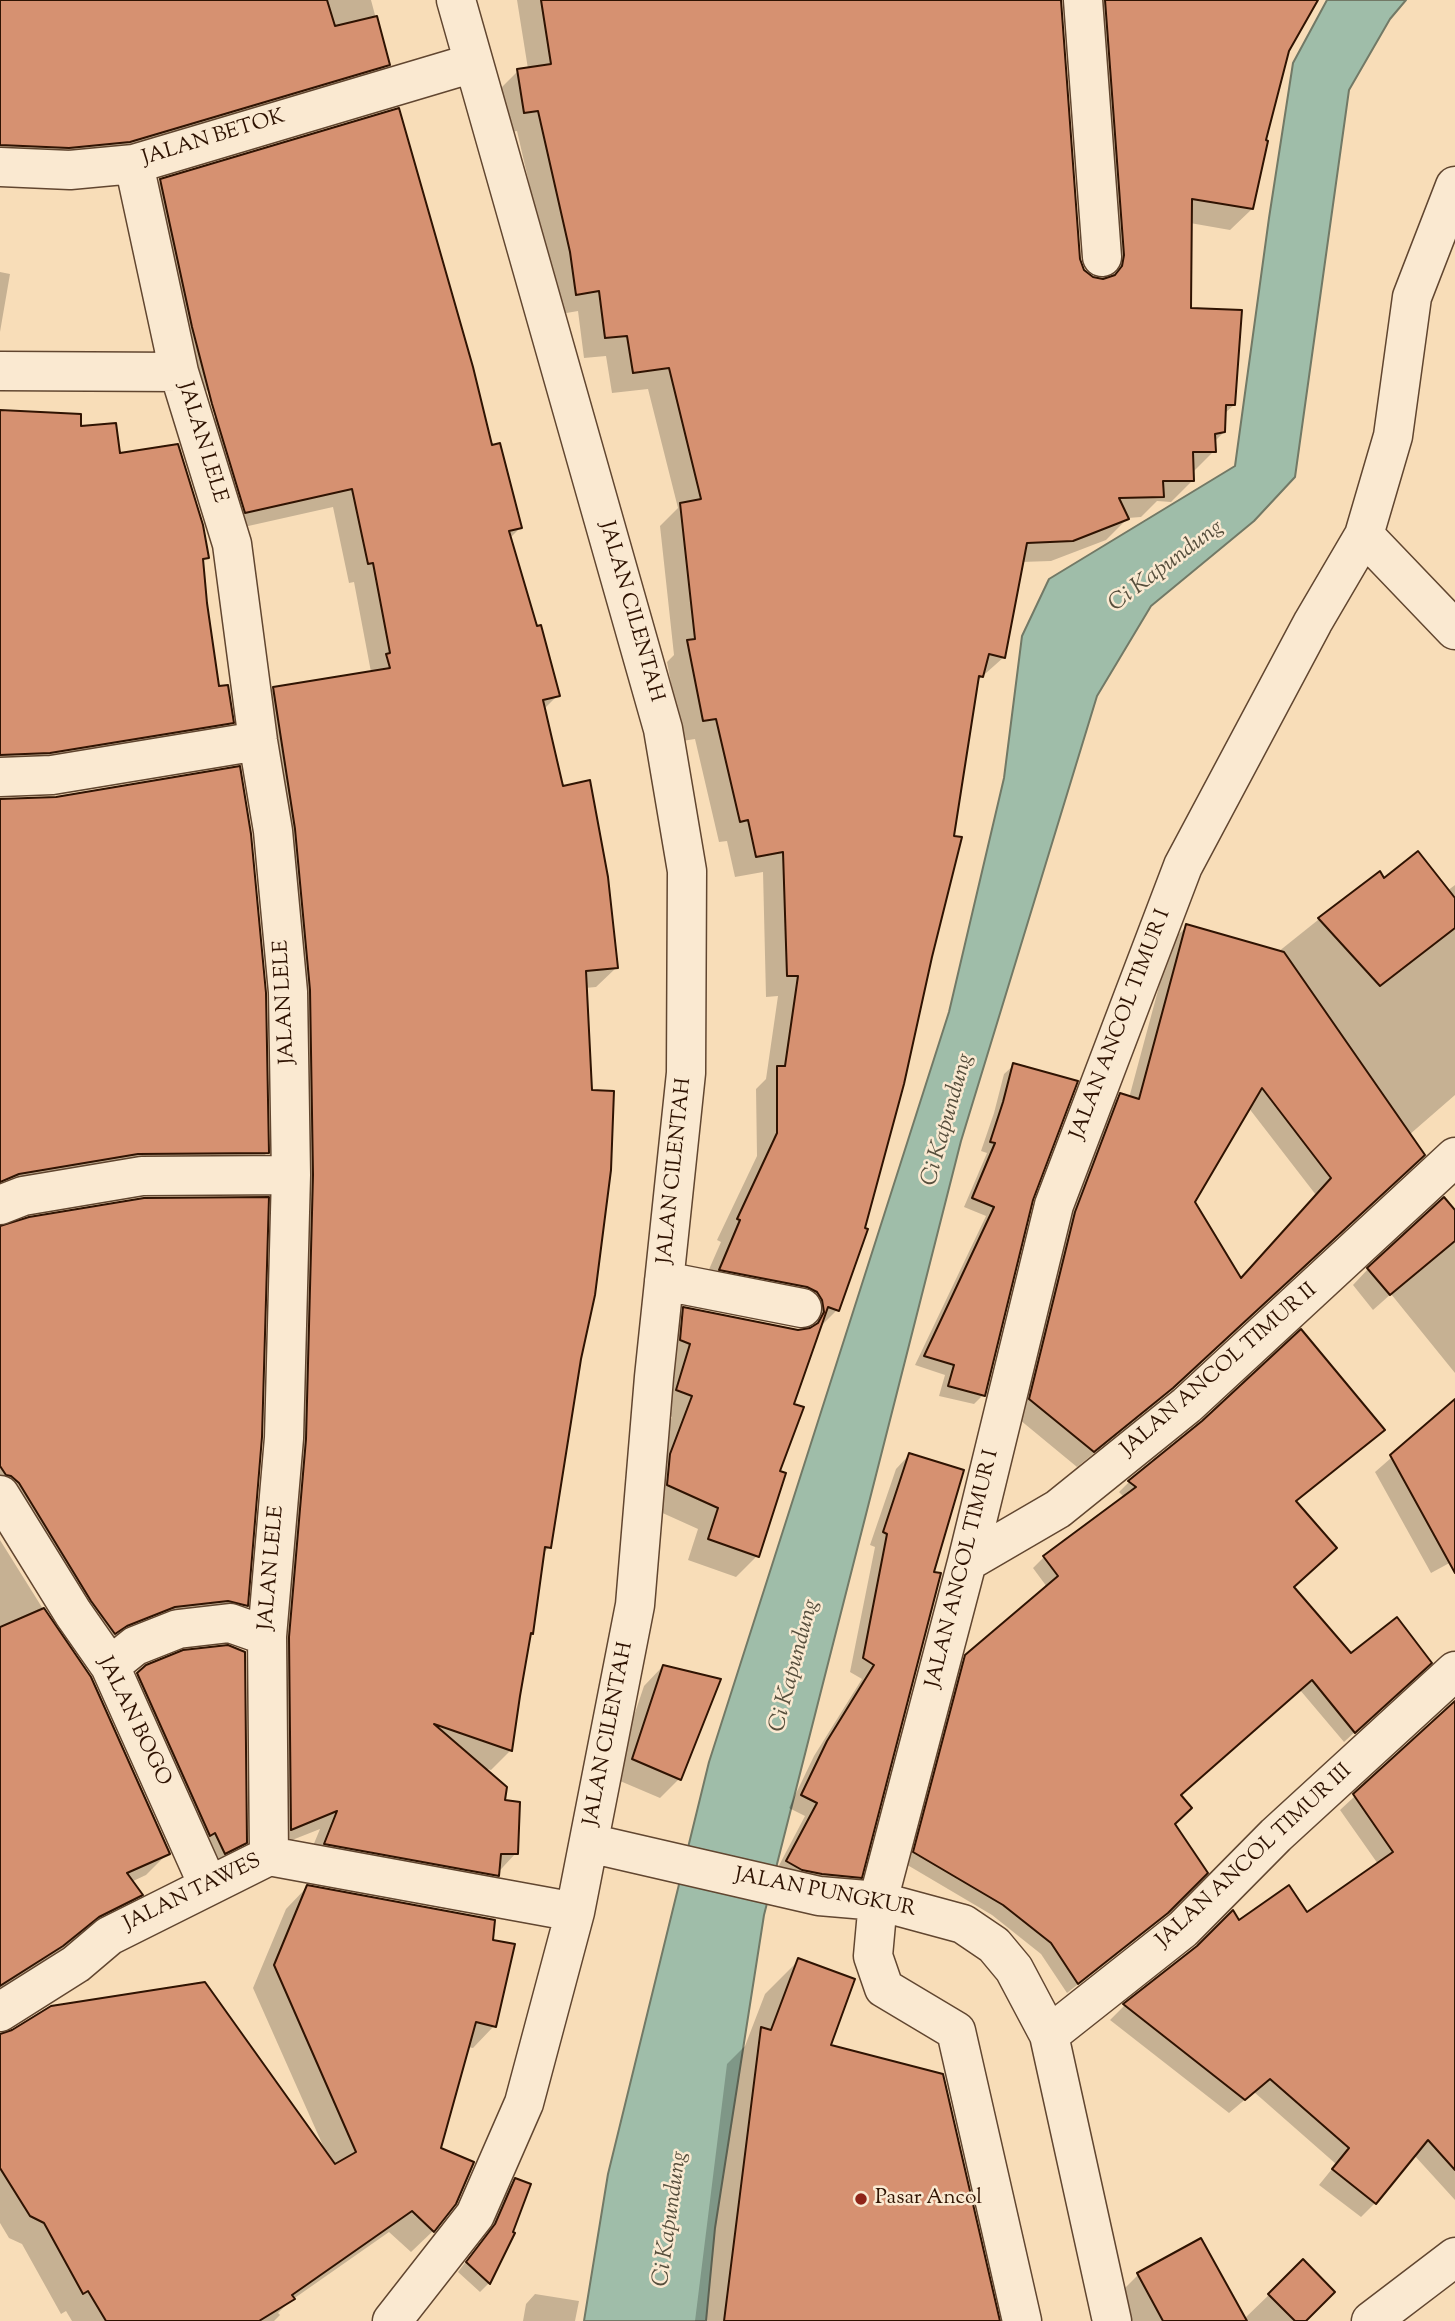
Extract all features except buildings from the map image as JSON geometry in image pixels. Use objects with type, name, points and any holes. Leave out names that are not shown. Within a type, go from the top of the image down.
[{"type":"street","name":"JALAN CILENTAH","points":[[392,2321],[475,2215],[524,2103],[575,1912],[635,1605],[654,1377],[687,1073],[687,871],[663,729],[456,0]]},
{"type":"street","points":[[1083,0],[1102,257]]},
{"type":"street","name":"JALAN BETOK","points":[[0,167],[70,170],[134,164],[473,63]]},
{"type":"street","name":"JALAN LELE","points":[[134,164],[179,372],[232,544],[258,741],[274,831],[288,992],[291,1175],[284,1438],[267,1636],[269,1856]]},
{"type":"street","name":"JALAN ANCOL TIMUR I","points":[[1022,2321],[956,2031],[884,1988],[873,1956],[878,1901],[967,1562],[1054,1205],[1183,866],[1313,622],[1364,535],[1393,436],[1412,297],[1455,186]]},
{"type":"street","points":[[0,371],[179,372]]},
{"type":"street","points":[[1364,535],[1455,629]]},
{"type":"street","points":[[0,777],[52,775],[258,741]]},
{"type":"street","name":"JALAN ANCOL TIMUR II","points":[[967,1562],[1058,1509],[1187,1405],[1455,1157]]},
{"type":"street","points":[[0,1205],[23,1196],[142,1176],[291,1175]]},
{"type":"street","points":[[664,1281],[802,1308]]},
{"type":"street","name":"JALAN BOGO","points":[[0,1495],[73,1613],[110,1666],[208,1885]]},
{"type":"street","points":[[110,1666],[135,1646],[178,1629],[230,1623],[267,1636]]},
{"type":"street","name":"JALAN ANCOL TIMUR III","points":[[1049,2035],[1183,1929],[1276,1835],[1455,1671]]},
{"type":"street","name":"JALAN PUNGKUR","points":[[589,1843],[819,1896],[878,1901],[963,1924],[994,1945],[1014,1969],[1049,2035],[1112,2321]]},
{"type":"street","name":"JALAN TAWES","points":[[0,2012],[76,1964],[109,1936],[269,1856],[575,1912]]},
{"type":"street","points":[[1371,2321],[1455,2258]]},
{"type":"water","name":"Ci Kapundung","points":[[1327,0],[1406,0],[1390,19],[1349,90],[1295,477],[1254,521],[1151,606],[1097,696],[961,1141],[764,1915],[715,2228],[706,2321],[584,2321],[608,2174],[709,1762],[949,1012],[1004,778],[1022,636],[1049,579],[1235,466],[1293,63]]},
{"type":"place","name":"Pasar Ancol","points":[[861,2199]]}]
